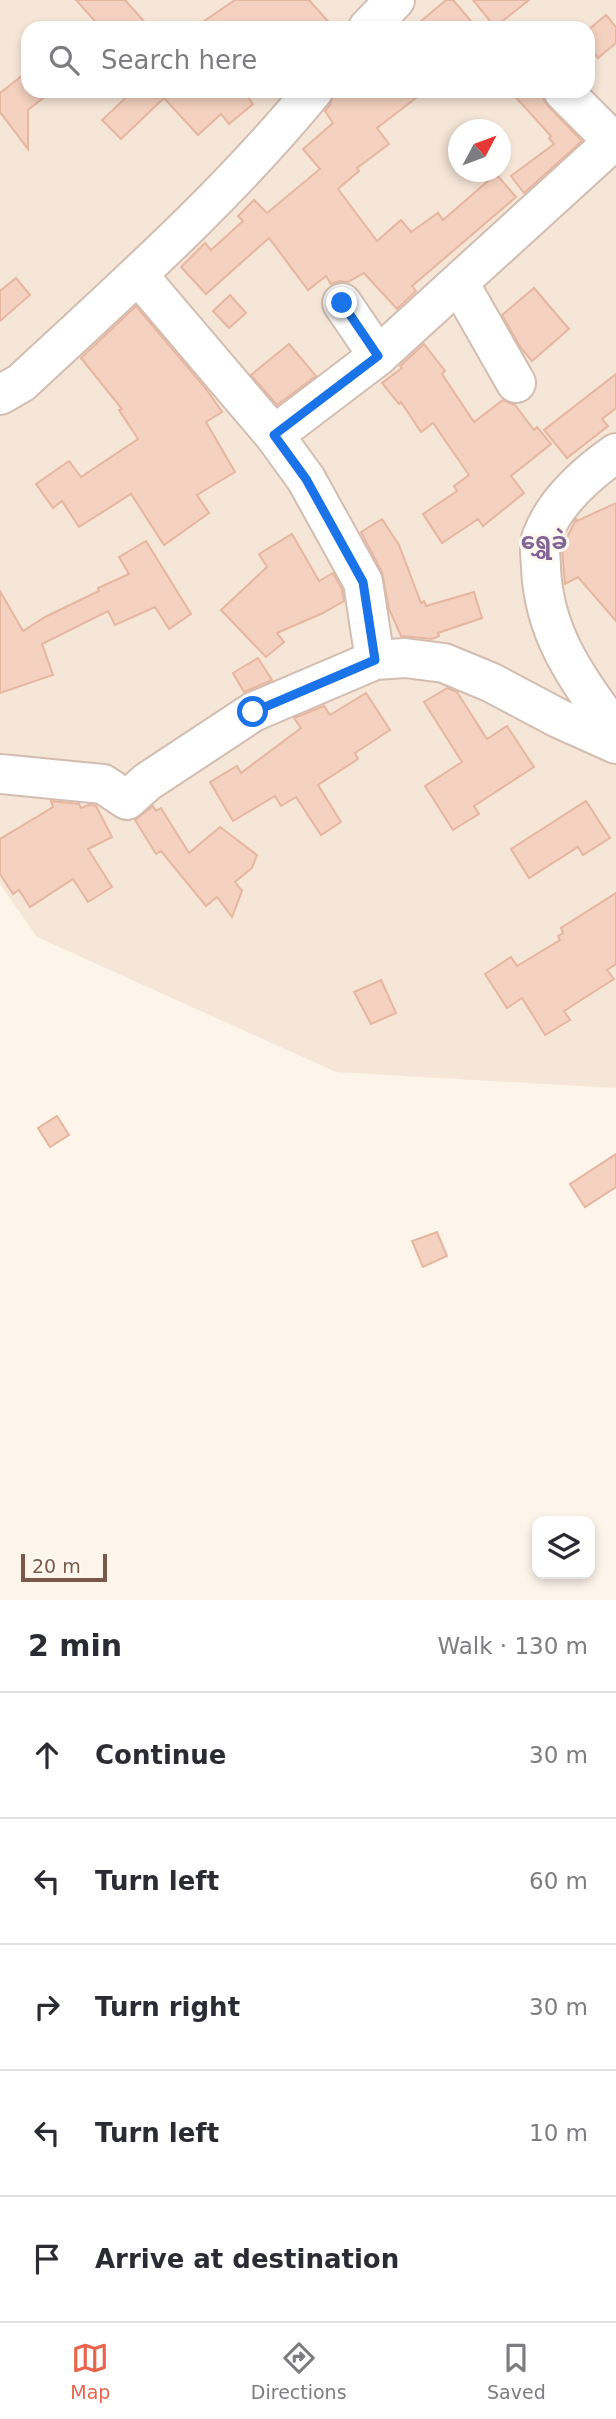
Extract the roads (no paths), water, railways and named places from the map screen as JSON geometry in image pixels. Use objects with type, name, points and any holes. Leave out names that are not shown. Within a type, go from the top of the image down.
[{"type":"street","points":[[375,21],[396,0]]},
{"type":"street","points":[[0,396],[21,383],[138,275],[275,136],[307,98]]},
{"type":"street","points":[[274,435],[378,356],[615,140],[570,98]]},
{"type":"street","points":[[138,275],[274,435],[306,479],[363,582],[375,660]]},
{"type":"street","points":[[460,283],[516,383]]},
{"type":"street","points":[[342,303],[378,356]]},
{"type":"street","points":[[616,453],[558,504],[540,539],[542,579],[550,625],[575,675],[616,732]]},
{"type":"street","points":[[0,774],[103,784],[127,800],[147,782],[253,712],[375,660],[405,658],[444,663],[490,682],[558,718],[616,744]]},
{"type":"district","name":"ရွှေခဲ","points":[[544,541]]}]
